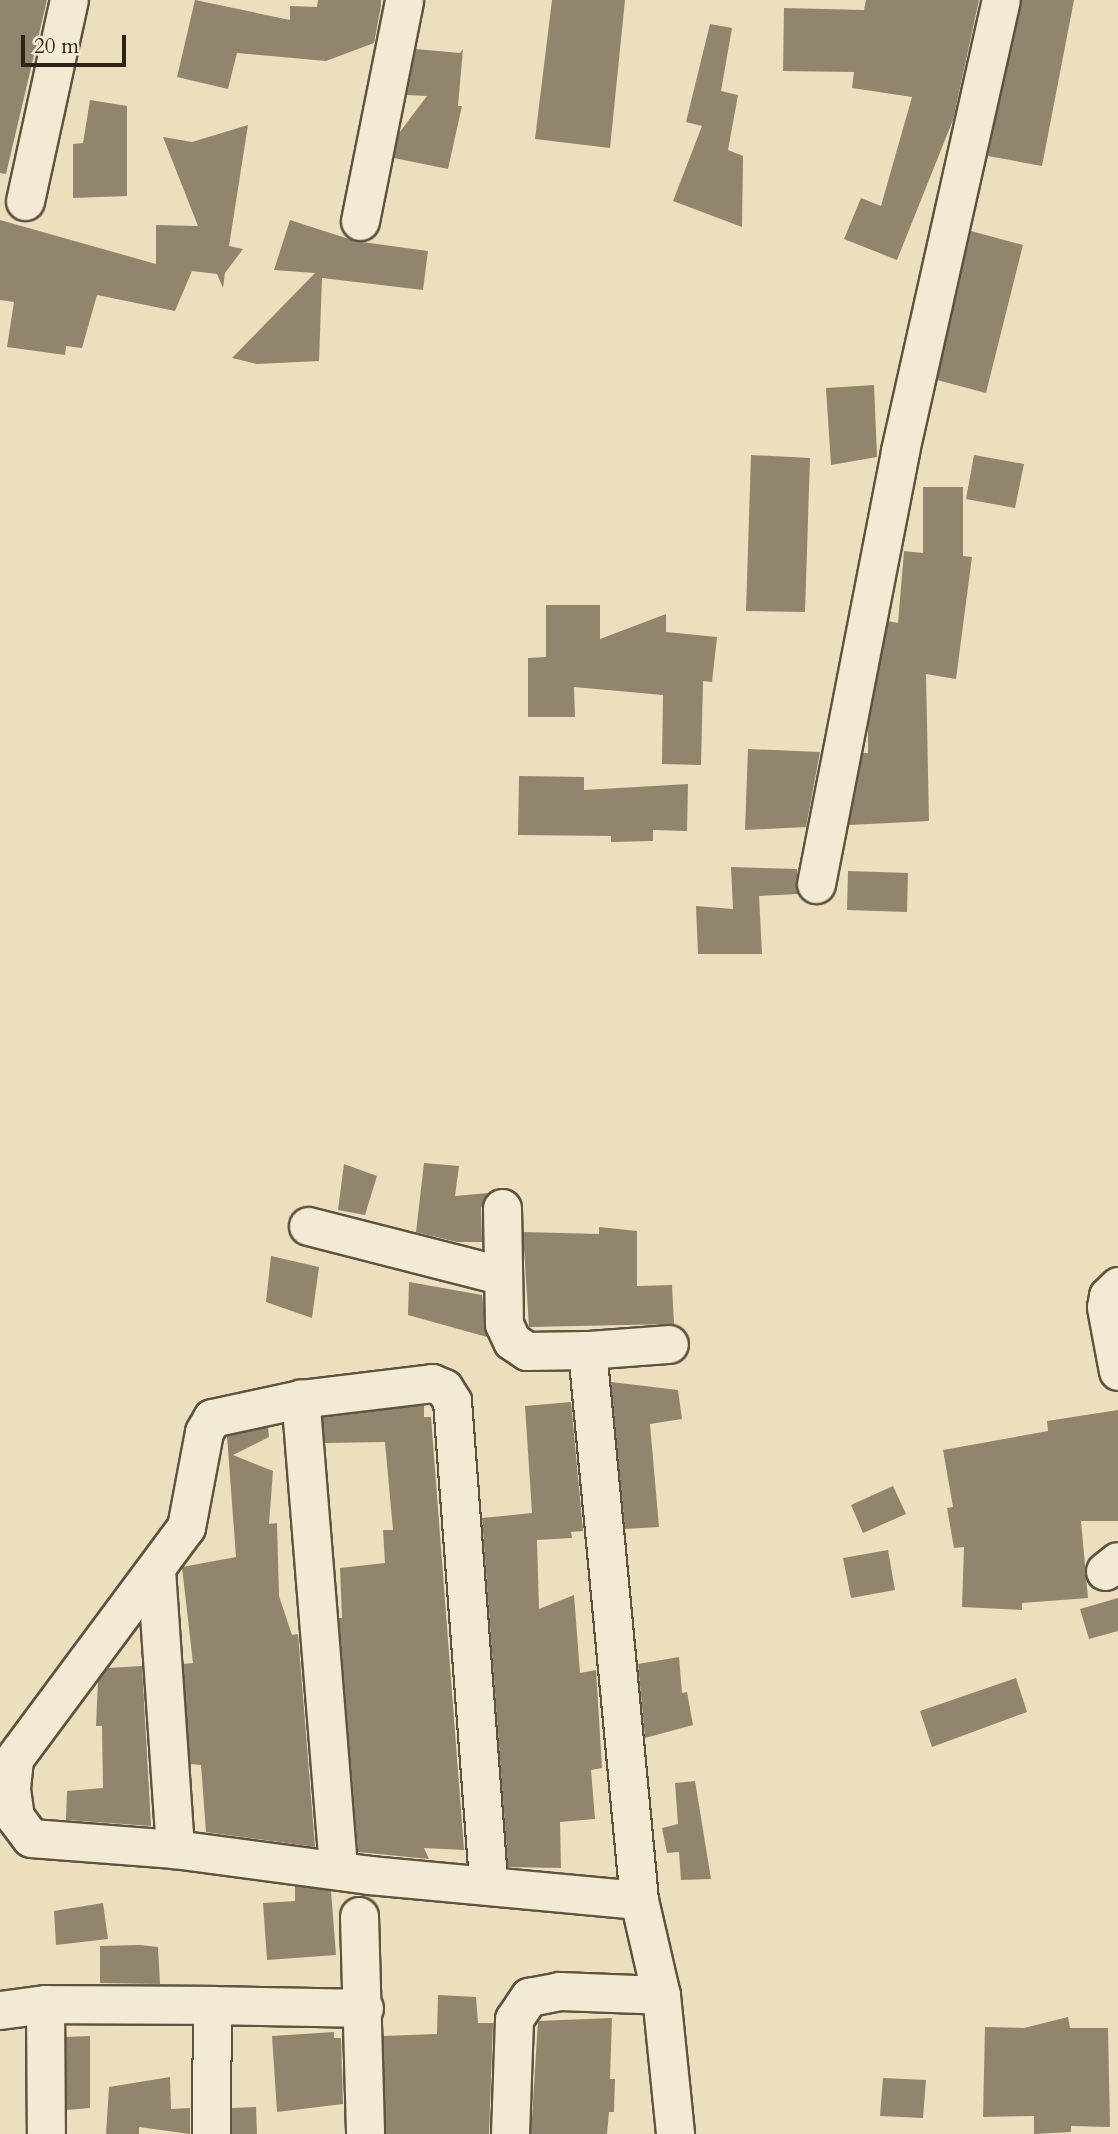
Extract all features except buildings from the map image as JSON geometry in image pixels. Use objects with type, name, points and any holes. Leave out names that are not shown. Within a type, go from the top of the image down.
[{"type":"street","points":[[25,201],[69,0]]},
{"type":"street","points":[[360,221],[404,0]]},
{"type":"street","points":[[816,884],[900,451],[1001,0]]},
{"type":"street","points":[[502,1208],[500,1275],[504,1324],[512,1341],[527,1351],[669,1344]]},
{"type":"street","points":[[309,1226],[500,1275]]},
{"type":"street","points":[[1118,1286],[1108,1296],[1106,1307],[1118,1371]]},
{"type":"street","points":[[587,1350],[639,1900],[661,1995],[675,2134]]},
{"type":"street","points":[[488,1884],[452,1401],[444,1388],[432,1383],[300,1399],[212,1418],[204,1432],[186,1527],[26,1739],[14,1759],[11,1788],[15,1817],[31,1838],[175,1849],[338,1867],[369,1875],[639,1900]]},
{"type":"street","points":[[300,1399],[338,1867]]},
{"type":"street","points":[[156,1570],[175,1849]]},
{"type":"street","points":[[359,1916],[364,2008],[365,2134]]},
{"type":"street","points":[[510,2134],[513,2029],[529,1997],[559,1991],[661,1995]]},
{"type":"street","points":[[0,2010],[45,2004],[364,2008]]},
{"type":"street","points":[[45,2004],[46,2134]]},
{"type":"street","points":[[211,2134],[212,2005]]}]
